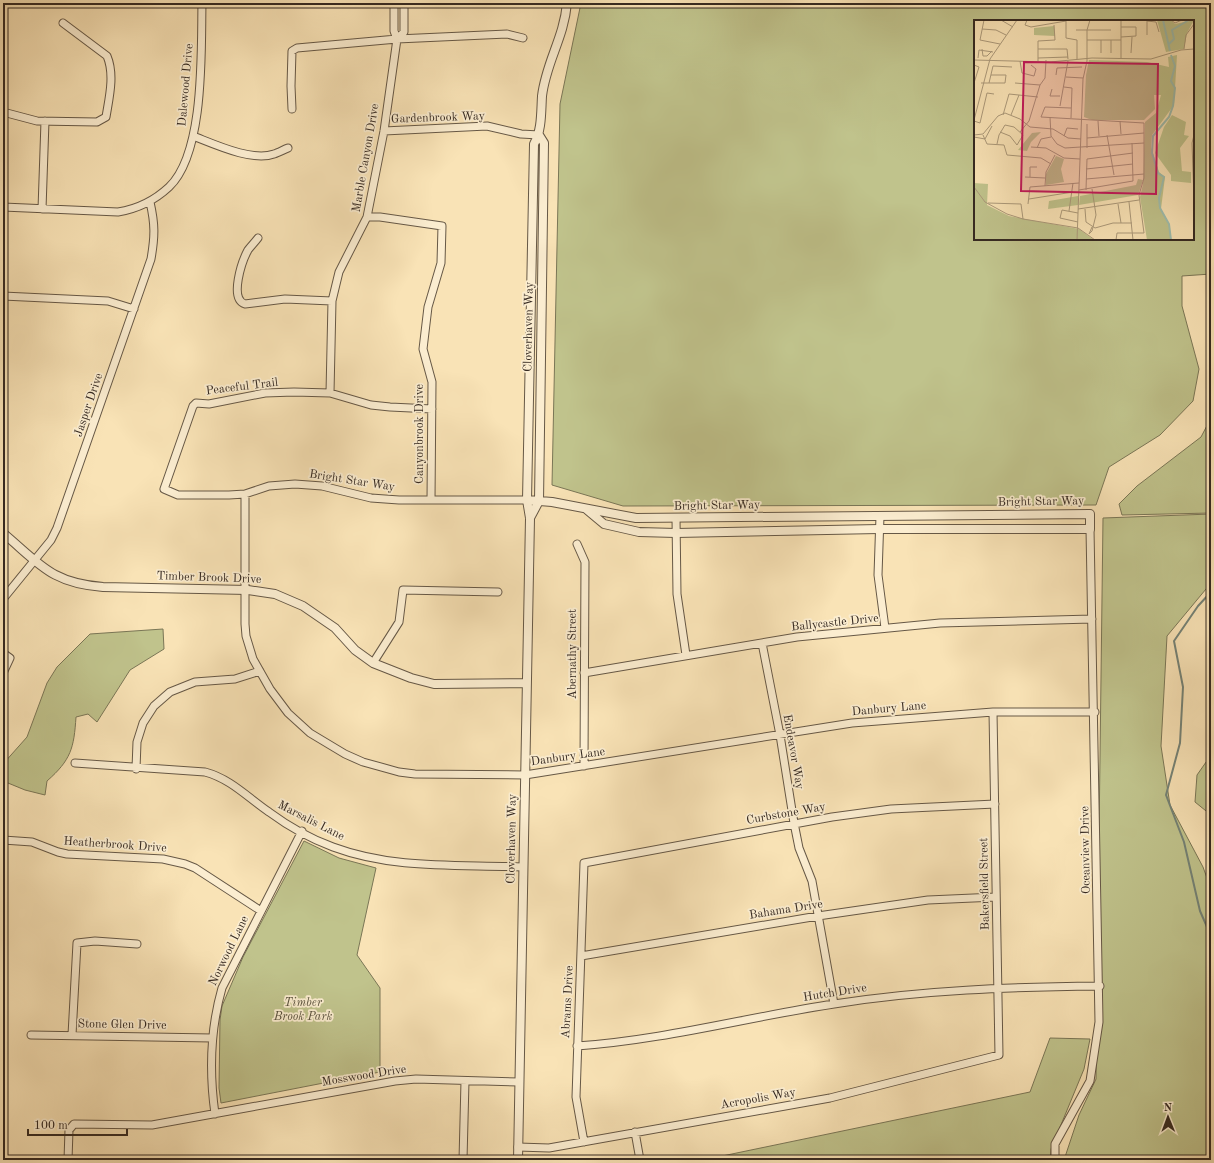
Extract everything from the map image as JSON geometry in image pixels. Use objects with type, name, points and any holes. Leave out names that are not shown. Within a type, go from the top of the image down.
[{"type":"street","name":"Dalewood Drive","points":[[3,207],[118,212],[132,210],[150,202],[170,186],[180,172],[193,136],[200,79],[202,3]]},
{"type":"street","name":"Marble Canyon Drive","points":[[330,393],[332,301],[339,272],[367,217],[384,130],[397,39],[394,30],[394,3]]},
{"type":"street","name":"Marble Canyon Drive","points":[[397,39],[404,32],[404,3]]},
{"type":"street","name":"Cloverhaven Way","points":[[518,1160],[530,518],[527,500],[534,144],[539,135],[544,80],[549,63],[561,38],[566,19],[567,3]]},
{"type":"street","points":[[3,112],[37,121],[97,122],[106,117],[110,75],[110,63],[107,56],[63,23]]},
{"type":"street","points":[[292,109],[290,86],[292,51],[297,48],[397,39],[507,34],[523,38]]},
{"type":"street","points":[[42,209],[45,121]]},
{"type":"street","name":"Gardenbrook Way","points":[[384,130],[487,126],[521,134],[539,135]]},
{"type":"street","name":"Cloverhaven Way","points":[[530,518],[539,501],[544,143],[539,135]]},
{"type":"street","points":[[193,136],[233,151],[253,155],[272,155],[288,148]]},
{"type":"street","name":"Jasper Drive","points":[[3,599],[51,540],[57,528],[151,259],[155,236],[155,224],[150,202]]},
{"type":"street","name":"Canyonbrook Drive","points":[[367,217],[380,217],[442,226],[441,263],[428,307],[424,349],[432,382],[431,500]]},
{"type":"street","points":[[258,238],[248,250],[242,266],[237,295],[239,301],[245,304],[285,299],[332,301]]},
{"type":"street","points":[[3,296],[108,301],[134,309]]},
{"type":"street","name":"Peaceful Trail","points":[[164,489],[193,406],[196,403],[209,404],[265,393],[330,393],[371,405],[432,409]]},
{"type":"street","name":"Bright Star Way","points":[[164,489],[178,494],[245,494],[270,486],[295,484],[322,486],[371,498],[431,500],[527,500],[552,502],[586,510],[636,518],[1090,514],[1090,529],[879,528],[676,533],[639,532],[604,524],[586,510]]},
{"type":"street","name":"Danbury Lane","points":[[245,494],[246,636],[253,660],[270,689],[288,713],[310,733],[345,754],[363,762],[394,771],[415,774],[525,775],[852,723],[993,712],[1095,712]]},
{"type":"street","points":[[880,516],[878,575],[885,628]]},
{"type":"street","points":[[676,518],[677,594],[686,655]]},
{"type":"street","name":"Oceanview Drive","points":[[1055,1160],[1056,1144],[1090,1081],[1099,1022],[1100,986],[1095,712],[1090,529]]},
{"type":"street","name":"Timber Brook Drive","points":[[3,532],[34,561],[48,572],[63,580],[103,588],[246,590],[275,594],[303,606],[335,628],[355,650],[373,663],[411,678],[434,684],[526,683]]},
{"type":"street","name":"Abernathy Street","points":[[577,544],[585,562],[584,766]]},
{"type":"street","points":[[373,663],[400,622],[403,590],[498,592]]},
{"type":"street","name":"Ballycastle Drive","points":[[584,673],[798,637],[940,623],[1092,619]]},
{"type":"street","name":"Endeavor Way","points":[[762,643],[780,735],[794,824],[799,848],[812,881],[834,1004]]},
{"type":"street","points":[[3,653],[10,658],[3,673]]},
{"type":"street","points":[[136,769],[137,742],[143,723],[154,706],[170,692],[195,682],[235,680],[260,671]]},
{"type":"street","name":"Bakersfield Street","points":[[993,712],[999,1055]]},
{"type":"street","name":"Marsalis Lane","points":[[75,763],[136,769],[179,770],[214,774],[236,786],[269,812],[333,847],[397,863],[422,865],[523,867]]},
{"type":"street","name":"Curbstone Way","points":[[584,863],[794,824],[891,809],[994,804]]},
{"type":"street","name":"Norwood Lane","points":[[215,1114],[210,1081],[214,1014],[222,988],[302,831]]},
{"type":"street","name":"Heatherbrook Drive","points":[[3,840],[32,842],[67,854],[163,859],[180,862],[195,868],[261,912]]},
{"type":"street","name":"Abrams Drive","points":[[584,863],[576,1097],[584,1142]]},
{"type":"street","name":"Bahama Drive","points":[[581,956],[818,916],[928,900],[996,897]]},
{"type":"street","points":[[72,1035],[77,944],[96,941],[137,944]]},
{"type":"street","name":"Hutch Drive","points":[[577,1046],[618,1043],[834,1004],[940,991],[1100,986]]},
{"type":"street","name":"Stone Glen Drive","points":[[31,1035],[212,1038]]},
{"type":"street","name":"Acropolis Way","points":[[518,1147],[549,1148],[830,1098],[999,1055]]},
{"type":"street","name":"Mosswood Drive","points":[[68,1160],[69,1130],[74,1124],[152,1125],[395,1081],[519,1082]]},
{"type":"street","points":[[463,1160],[465,1081]]},
{"type":"street","points":[[635,1132],[640,1160]]},
{"type":"green space","points":[[581,3],[1211,3],[1211,274],[1182,276],[1182,306],[1199,369],[1193,401],[1160,435],[1109,467],[1096,505],[623,506],[552,485],[560,104]]},
{"type":"green space","points":[[1211,418],[1211,513],[1122,515],[1119,504],[1137,486],[1201,437]]},
{"type":"green space","points":[[1211,514],[1211,583],[1167,636],[1161,746],[1170,805],[1203,867],[1211,889],[1211,1160],[1064,1160],[1079,1115],[1096,1079],[1103,518]]},
{"type":"green space","points":[[163,629],[164,649],[130,670],[97,722],[88,714],[76,717],[74,737],[70,753],[66,760],[47,781],[45,795],[25,790],[8,783],[3,787],[3,764],[27,737],[47,683],[57,667],[90,634]]},
{"type":"green space","points":[[1211,755],[1211,815],[1195,802],[1197,775]]},
{"type":"green space","name":"Timber Brook Park","points":[[304,841],[339,858],[376,868],[357,955],[380,988],[380,1072],[221,1103],[219,1088],[220,1020],[222,1006],[243,957]]},
{"type":"green space","points":[[1050,1038],[1090,1039],[1084,1069],[1051,1149],[1050,1160],[703,1160],[1030,1092]]},
{"type":"waterway","points":[[1211,592],[1198,606],[1174,641],[1183,687],[1180,743],[1166,795],[1184,842],[1200,911],[1211,936]]}]
